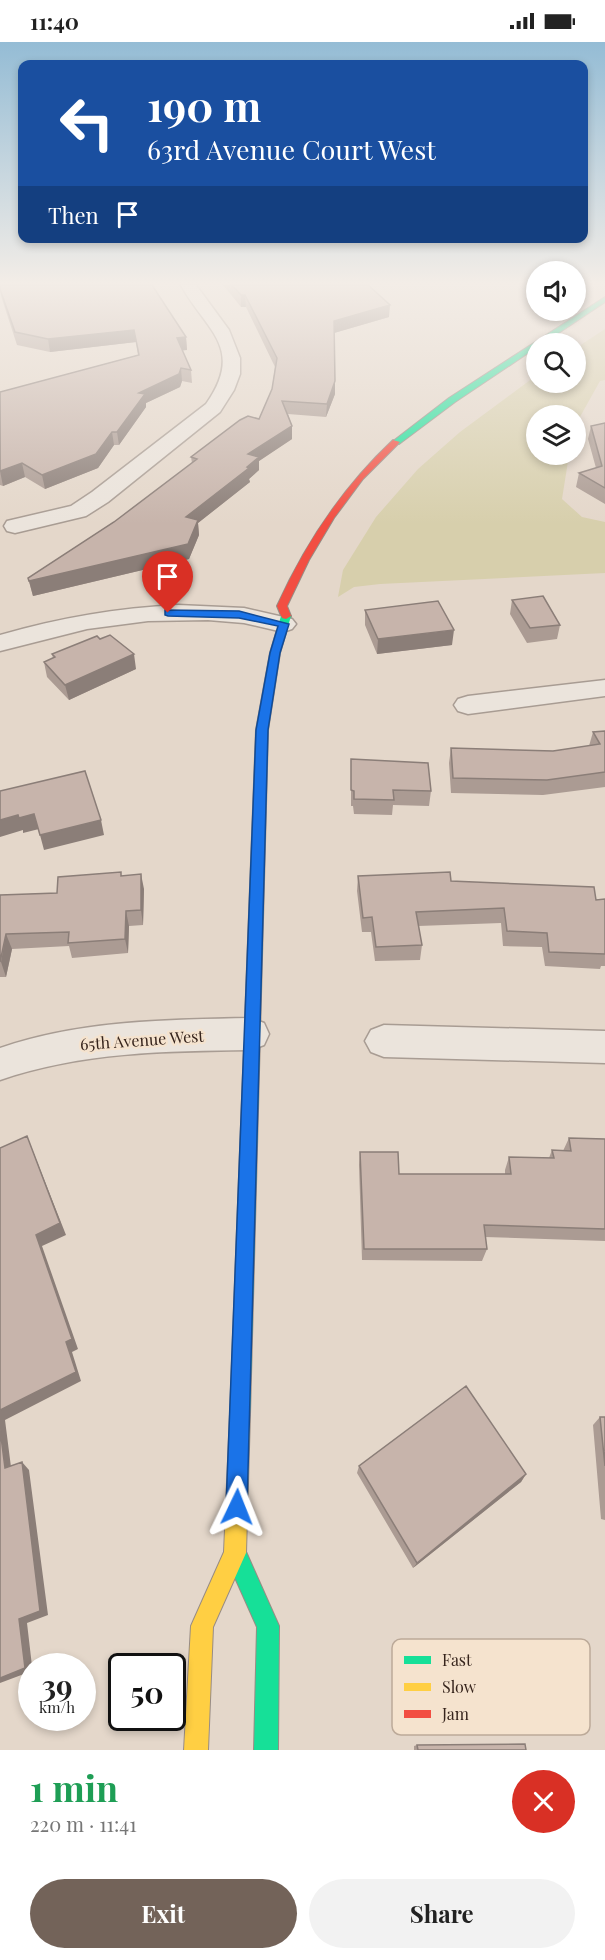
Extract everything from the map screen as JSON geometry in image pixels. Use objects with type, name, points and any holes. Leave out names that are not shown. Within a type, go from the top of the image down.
[{"type":"main road","points":[[196,1750],[202,1626],[235,1553],[262,730],[273,664],[288,618],[282,606],[322,524],[357,480],[393,443],[431,414],[506,365]]},
{"type":"main road","points":[[370,488],[429,429],[523,365]]},
{"type":"main road","points":[[235,1553],[268,1626],[266,1750]]},
{"type":"street","points":[[15,526],[78,511],[100,497],[213,408],[223,396],[234,370],[233,365]]},
{"type":"street","points":[[0,642],[71,625],[168,613],[288,618]]},
{"type":"street","points":[[468,705],[605,688]]},
{"type":"street","name":"65th Avenue West","points":[[0,1064],[81,1042],[148,1036],[251,1034]]},
{"type":"street","points":[[384,1041],[605,1047]]},
{"type":"shaded area","points":[[586,365],[605,365],[605,380],[600,381],[586,406],[526,405],[526,465],[567,465],[562,499],[582,517],[605,522],[605,573],[380,584],[354,587],[338,597],[343,570],[376,517],[418,469],[460,432],[526,383],[526,393],[586,393]]},
{"type":"building","points":[[103,365],[189,365],[191,370],[181,368],[179,374],[139,393],[145,394],[117,432],[112,432],[96,454],[42,475],[22,463],[0,471],[0,392]]},
{"type":"building","points":[[276,365],[335,365],[335,381],[327,404],[282,401],[292,426],[248,454],[259,457],[247,467],[249,468],[186,517],[198,520],[188,544],[29,581],[28,578],[114,522],[197,459],[191,457],[240,420],[248,416],[259,419],[272,389]]},
{"type":"building","points":[[605,423],[605,488],[579,473],[602,466],[591,426]]},
{"type":"building","points":[[543,596],[560,625],[530,628],[512,600]]},
{"type":"building","points":[[438,601],[454,630],[378,639],[365,610]]},
{"type":"building","points":[[110,635],[134,654],[65,685],[44,662],[55,657],[52,654],[97,636],[100,639]]},
{"type":"building","points":[[605,731],[605,772],[547,780],[453,778],[451,748],[553,751],[600,744],[593,732]]},
{"type":"building","points":[[351,759],[428,763],[431,791],[393,790],[394,800],[354,799],[354,791],[351,790]]},
{"type":"building","points":[[85,771],[101,820],[40,835],[34,814],[0,820],[0,791]]},
{"type":"building","points":[[121,872],[121,876],[141,874],[141,910],[126,911],[125,939],[68,943],[69,932],[6,934],[0,962],[0,895],[57,893],[58,877]]},
{"type":"building","points":[[450,872],[451,881],[594,887],[596,900],[605,899],[605,954],[549,952],[547,933],[507,931],[504,908],[416,912],[422,945],[376,947],[372,917],[363,918],[358,876]]},
{"type":"building","points":[[27,1136],[60,1223],[36,1235],[72,1339],[66,1342],[76,1372],[0,1410],[0,1148]]},
{"type":"building","points":[[569,1138],[605,1139],[605,1229],[484,1225],[487,1249],[364,1249],[360,1152],[398,1152],[399,1174],[511,1174],[509,1157],[554,1158],[552,1150],[571,1151]]},
{"type":"building","points":[[466,1386],[526,1474],[417,1563],[359,1466]]},
{"type":"building","points":[[600,1417],[605,1417],[605,1466]]},
{"type":"building","points":[[0,1429],[5,1468],[22,1462],[40,1611],[19,1619],[23,1653],[18,1653],[18,1671],[0,1678]]},
{"type":"building","points":[[525,1744],[526,1750],[418,1750],[417,1745]]},
{"type":"traffic: fast","points":[[396,442],[452,400],[505,365]]},
{"type":"traffic: fast","points":[[240,1414],[262,730],[275,653],[286,616]]},
{"type":"traffic: fast","points":[[235,1553],[268,1626],[266,1750]]},
{"type":"traffic: slow","points":[[196,1750],[202,1626],[235,1553],[240,1414]]},
{"type":"traffic: jam","points":[[286,616],[282,606],[316,538],[344,497],[377,459],[396,442]]},
{"type":"route","points":[[168,613],[239,615],[283,624],[275,653],[262,730],[237,1507]]}]
